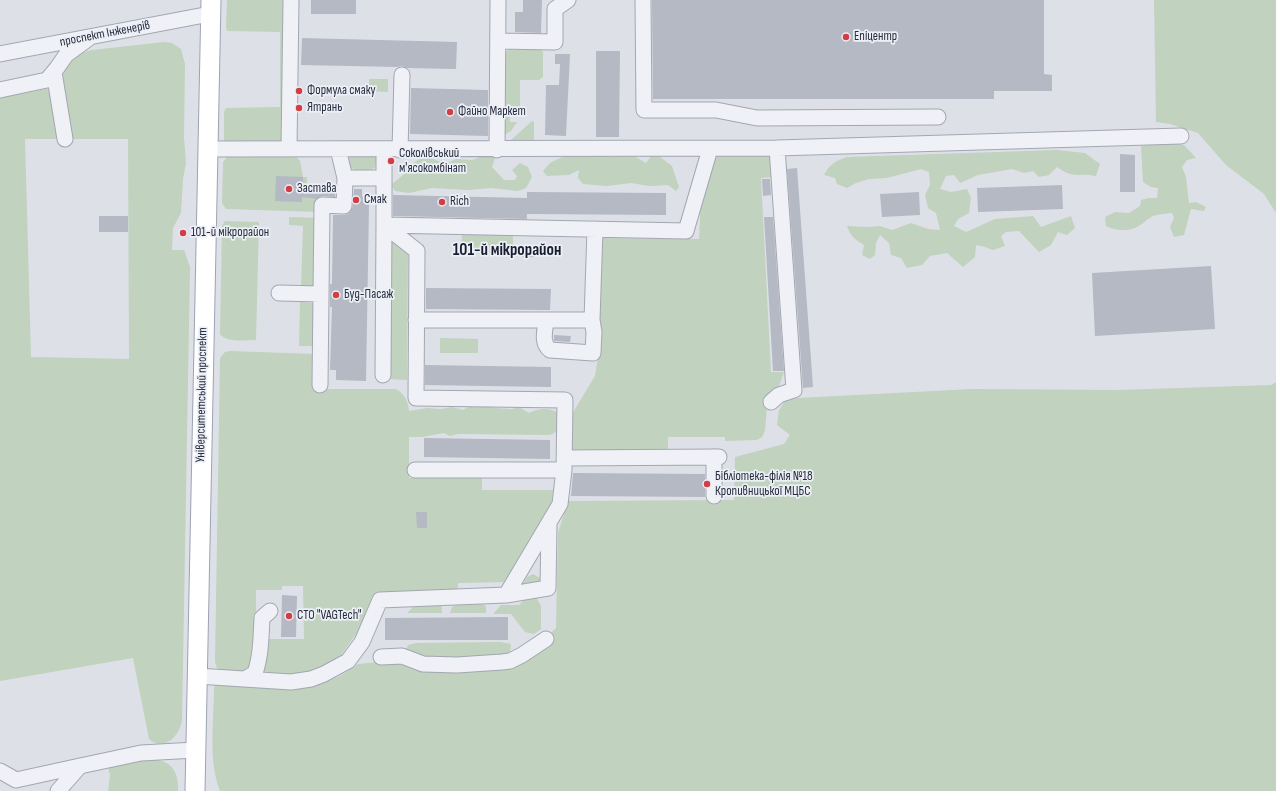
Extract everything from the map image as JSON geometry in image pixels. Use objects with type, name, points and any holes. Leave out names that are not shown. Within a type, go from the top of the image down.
[{"type":"main road","name":"Університетський проспект","points":[[195,791],[211,7]]},
{"type":"street","points":[[289,149],[291,0]]},
{"type":"street","points":[[498,0],[498,150]]},
{"type":"street","points":[[498,41],[555,42],[555,9],[568,0]]},
{"type":"street","points":[[643,0],[644,110],[716,110],[757,118],[938,118]]},
{"type":"street","name":"проспект Інженерів","points":[[0,54],[92,36],[211,7]]},
{"type":"street","points":[[0,90],[46,80],[54,72],[66,55],[92,36]]},
{"type":"street","points":[[54,72],[65,139]]},
{"type":"street","points":[[400,150],[402,75]]},
{"type":"street","points":[[208,149],[710,149],[1181,136]]},
{"type":"street","points":[[771,402],[779,395],[794,390],[777,148]]},
{"type":"street","points":[[384,225],[686,230],[710,149]]},
{"type":"street","points":[[320,385],[322,205],[344,206],[345,178],[338,150]]},
{"type":"street","points":[[383,375],[384,150]]},
{"type":"street","points":[[345,178],[384,178]]},
{"type":"street","points":[[384,225],[417,251],[416,398],[565,400],[564,464],[560,504],[506,595]]},
{"type":"street","points":[[546,320],[544,341],[550,350],[593,352],[594,332],[592,320],[595,229]]},
{"type":"street","points":[[279,293],[321,294]]},
{"type":"street","points":[[416,320],[592,320]]},
{"type":"street","points":[[415,470],[716,457],[714,496]]},
{"type":"street","points":[[197,676],[291,682],[311,679],[348,661],[362,642],[380,600],[506,595],[548,588],[550,523]]},
{"type":"street","points":[[522,569],[548,569]]},
{"type":"street","points":[[246,679],[255,673],[258,666],[262,618],[270,611]]},
{"type":"street","points":[[381,657],[402,656],[423,664],[457,665],[502,662],[510,661],[522,655],[546,639]]},
{"type":"street","points":[[0,771],[16,785],[80,766],[141,753],[196,750]]},
{"type":"street","points":[[58,791],[80,766]]},
{"type":"green space","points":[[227,0],[286,0],[284,144],[226,143],[224,140],[224,112],[226,108],[280,107],[280,32],[227,31]]},
{"type":"green space","points":[[1154,0],[1276,0],[1276,213],[1264,194],[1226,165],[1198,133],[1170,124],[1156,122]]},
{"type":"green space","points":[[164,42],[172,43],[181,49],[185,64],[184,138],[186,163],[183,179],[181,213],[173,228],[172,250],[184,250],[190,267],[182,720],[181,726],[175,736],[166,743],[160,744],[149,739],[133,658],[0,681],[0,98],[51,88],[59,139],[25,139],[31,357],[129,359],[128,139],[72,139],[61,81],[65,70],[81,53],[92,50]]},
{"type":"green space","points":[[509,50],[542,50],[543,77],[539,80],[520,80],[520,115],[510,115],[510,122],[517,122],[511,131],[503,136],[503,53]]},
{"type":"green space","points":[[369,79],[388,79],[388,92],[369,91]]},
{"type":"green space","points":[[532,121],[534,122],[534,141],[510,141]]},
{"type":"green space","points":[[1164,143],[1184,145],[1196,158],[1187,160],[1182,167],[1186,177],[1189,203],[1196,202],[1206,207],[1204,211],[1191,209],[1184,235],[1174,237],[1170,227],[1174,218],[1172,213],[1153,216],[1137,227],[1128,230],[1119,230],[1106,226],[1105,217],[1115,212],[1129,213],[1140,206],[1141,200],[1157,198],[1158,188],[1151,187],[1143,182],[1141,146]]},
{"type":"green space","points":[[1057,150],[1085,153],[1100,164],[1096,176],[1073,175],[1057,167],[1049,175],[1039,177],[1033,171],[1024,173],[1012,169],[978,175],[960,183],[954,175],[946,176],[940,189],[951,192],[967,189],[971,198],[969,213],[958,219],[954,226],[966,232],[995,219],[1033,216],[1041,227],[1071,216],[1075,228],[1067,235],[1058,232],[1051,245],[1039,252],[1019,231],[1006,232],[1001,236],[1005,246],[993,250],[976,245],[975,257],[963,267],[947,253],[930,256],[922,265],[907,268],[901,258],[891,255],[889,243],[880,235],[876,243],[875,255],[870,259],[862,255],[864,245],[853,237],[847,226],[880,226],[892,230],[911,223],[928,229],[940,230],[936,213],[928,208],[925,195],[930,185],[929,172],[921,169],[887,178],[869,179],[856,183],[847,188],[837,184],[835,178],[824,175],[833,163],[847,157]]},
{"type":"green space","points":[[629,153],[646,163],[651,156],[659,156],[672,166],[679,187],[676,191],[668,185],[649,186],[631,183],[607,186],[583,184],[578,178],[579,170],[569,175],[547,176],[543,171],[550,163],[562,157],[601,154],[615,157]]},
{"type":"green space","points":[[229,155],[295,155],[300,161],[303,177],[307,177],[307,198],[319,199],[319,212],[226,209],[222,203],[223,162]]},
{"type":"green space","points":[[375,155],[377,161],[375,168],[368,170],[355,170],[349,167],[347,160],[349,156]]},
{"type":"green space","points":[[486,155],[495,158],[492,167],[504,180],[515,180],[517,176],[512,170],[520,163],[528,167],[532,177],[526,188],[518,191],[491,188],[469,190],[432,188],[409,193],[395,191],[393,188],[392,184],[403,175],[405,169],[420,159],[428,158],[445,164],[456,159],[472,160]]},
{"type":"green space","points":[[716,155],[771,155],[773,177],[761,178],[771,372],[784,372],[777,392],[767,405],[765,431],[762,437],[757,440],[725,441],[725,437],[668,437],[668,453],[573,452],[570,447],[569,428],[572,414],[595,376],[600,345],[596,319],[598,238],[699,239],[701,195]]},
{"type":"green space","points":[[289,217],[319,218],[317,287],[301,286],[303,226],[289,225]]},
{"type":"green space","points":[[225,221],[259,222],[256,340],[231,340],[220,334],[222,226]]},
{"type":"green space","points":[[462,234],[513,235],[513,254],[461,253]]},
{"type":"green space","points":[[389,237],[408,253],[407,380],[388,379]]},
{"type":"green space","points":[[300,302],[316,303],[316,346],[299,346]]},
{"type":"green space","points":[[440,338],[478,339],[478,353],[440,353]]},
{"type":"green space","points":[[225,352],[315,354],[315,389],[396,389],[406,398],[409,411],[427,408],[441,409],[452,407],[463,410],[481,403],[494,408],[512,409],[519,407],[529,413],[537,410],[548,409],[560,414],[560,430],[550,435],[458,434],[450,436],[444,433],[422,437],[409,437],[409,478],[482,478],[482,490],[553,490],[549,511],[507,582],[458,583],[458,592],[376,595],[361,627],[339,658],[325,668],[291,676],[259,673],[266,639],[304,639],[303,586],[282,586],[282,590],[256,590],[256,639],[249,672],[222,671],[217,668],[215,662],[220,358]]},
{"type":"green space","points":[[1276,382],[1276,791],[220,791],[216,779],[213,754],[214,688],[216,684],[310,686],[329,681],[342,675],[358,664],[399,660],[522,661],[556,628],[558,533],[568,501],[734,500],[735,457],[784,444],[790,435],[777,425],[779,410],[785,401],[798,398],[972,389],[1118,390],[1271,385]]},
{"type":"green space","points":[[533,574],[540,578],[540,581],[537,584],[521,587],[527,577]]},
{"type":"green space","points":[[536,597],[541,606],[541,629],[534,634],[525,632],[511,614],[493,614],[501,605],[519,605],[526,598]]},
{"type":"green space","points":[[474,601],[486,606],[486,613],[450,613],[452,607],[463,602]]},
{"type":"green space","points":[[441,602],[442,613],[407,613],[414,606]]},
{"type":"green space","points":[[500,642],[511,644],[510,653],[497,660],[425,662],[406,650],[408,645],[416,643]]},
{"type":"green space","points":[[146,759],[154,759],[171,766],[177,776],[178,791],[108,791],[110,775],[108,767]]},
{"type":"building","points":[[311,0],[356,0],[356,14],[311,14]]},
{"type":"building","points":[[523,0],[542,0],[541,33],[515,32],[515,12],[523,12]]},
{"type":"building","name":"Епіцентр","points":[[652,0],[1044,0],[1044,74],[1052,75],[1052,91],[994,91],[994,99],[653,99]]},
{"type":"building","points":[[302,38],[457,42],[456,69],[407,68],[402,66],[301,65]]},
{"type":"building","points":[[596,51],[620,51],[619,137],[596,137]]},
{"type":"building","points":[[555,54],[570,54],[566,136],[545,135],[546,85],[559,85],[560,64],[555,64]]},
{"type":"building","name":"Файно Маркет","points":[[411,88],[488,90],[488,136],[410,134]]},
{"type":"building","points":[[1120,154],[1135,155],[1135,192],[1120,192]]},
{"type":"building","points":[[797,168],[813,387],[803,388],[787,169]]},
{"type":"building","name":"Застава","points":[[276,176],[303,177],[303,184],[336,185],[335,197],[322,196],[316,199],[302,197],[302,202],[275,201]]},
{"type":"building","points":[[762,179],[770,179],[771,195],[763,196]]},
{"type":"building","points":[[1062,185],[1063,209],[978,212],[977,188]]},
{"type":"building","points":[[354,189],[362,189],[362,196],[369,205],[366,381],[336,380],[336,370],[330,370],[332,307],[330,307],[330,284],[332,284],[333,215],[344,215],[351,211],[353,206]]},
{"type":"building","points":[[527,192],[666,193],[666,215],[527,214],[527,219],[393,216],[393,195],[527,198]]},
{"type":"building","points":[[919,192],[920,215],[882,217],[880,194]]},
{"type":"building","points":[[99,216],[128,216],[128,232],[99,232]]},
{"type":"building","points":[[764,217],[773,217],[784,371],[773,371]]},
{"type":"building","points":[[521,247],[535,247],[535,257],[521,257]]},
{"type":"building","points":[[1211,266],[1215,329],[1095,336],[1092,273]]},
{"type":"building","points":[[426,288],[551,289],[550,310],[426,309]]},
{"type":"building","points":[[554,335],[571,336],[570,342],[554,341]]},
{"type":"building","points":[[425,365],[551,367],[551,387],[425,385]]},
{"type":"building","points":[[424,438],[550,440],[550,459],[424,457]]},
{"type":"building","points":[[573,473],[705,474],[705,497],[571,496]]},
{"type":"building","points":[[416,512],[427,512],[427,528],[417,528]]},
{"type":"building","name":"СТО \"VAGTech\"","points":[[282,595],[297,596],[296,637],[281,637]]},
{"type":"building","points":[[508,617],[508,640],[385,640],[385,618]]},
{"type":"place","name":"Епіцентр","points":[[846,37]]},
{"type":"place","name":"Формула смаку","points":[[299,91]]},
{"type":"place","name":"Ятрань","points":[[299,108]]},
{"type":"place","name":"Файно Маркет","points":[[450,112]]},
{"type":"place","name":"Соколівський м'ясокомбінат","points":[[391,161]]},
{"type":"place","name":"Застава","points":[[289,189]]},
{"type":"place","name":"Смак","points":[[356,200]]},
{"type":"place","name":"Rich","points":[[442,202]]},
{"type":"place","name":"101-й мікрорайон","points":[[183,233]]},
{"type":"place","name":"Буд-Пасаж","points":[[336,295]]},
{"type":"place","name":"Бібліотека-філія №18 Кропивницької МЦБС","points":[[707,484]]},
{"type":"place","name":"СТО \"VAGTech\"","points":[[289,616]]},
{"type":"district","name":"101-й мікрорайон","points":[[507,251]]}]
